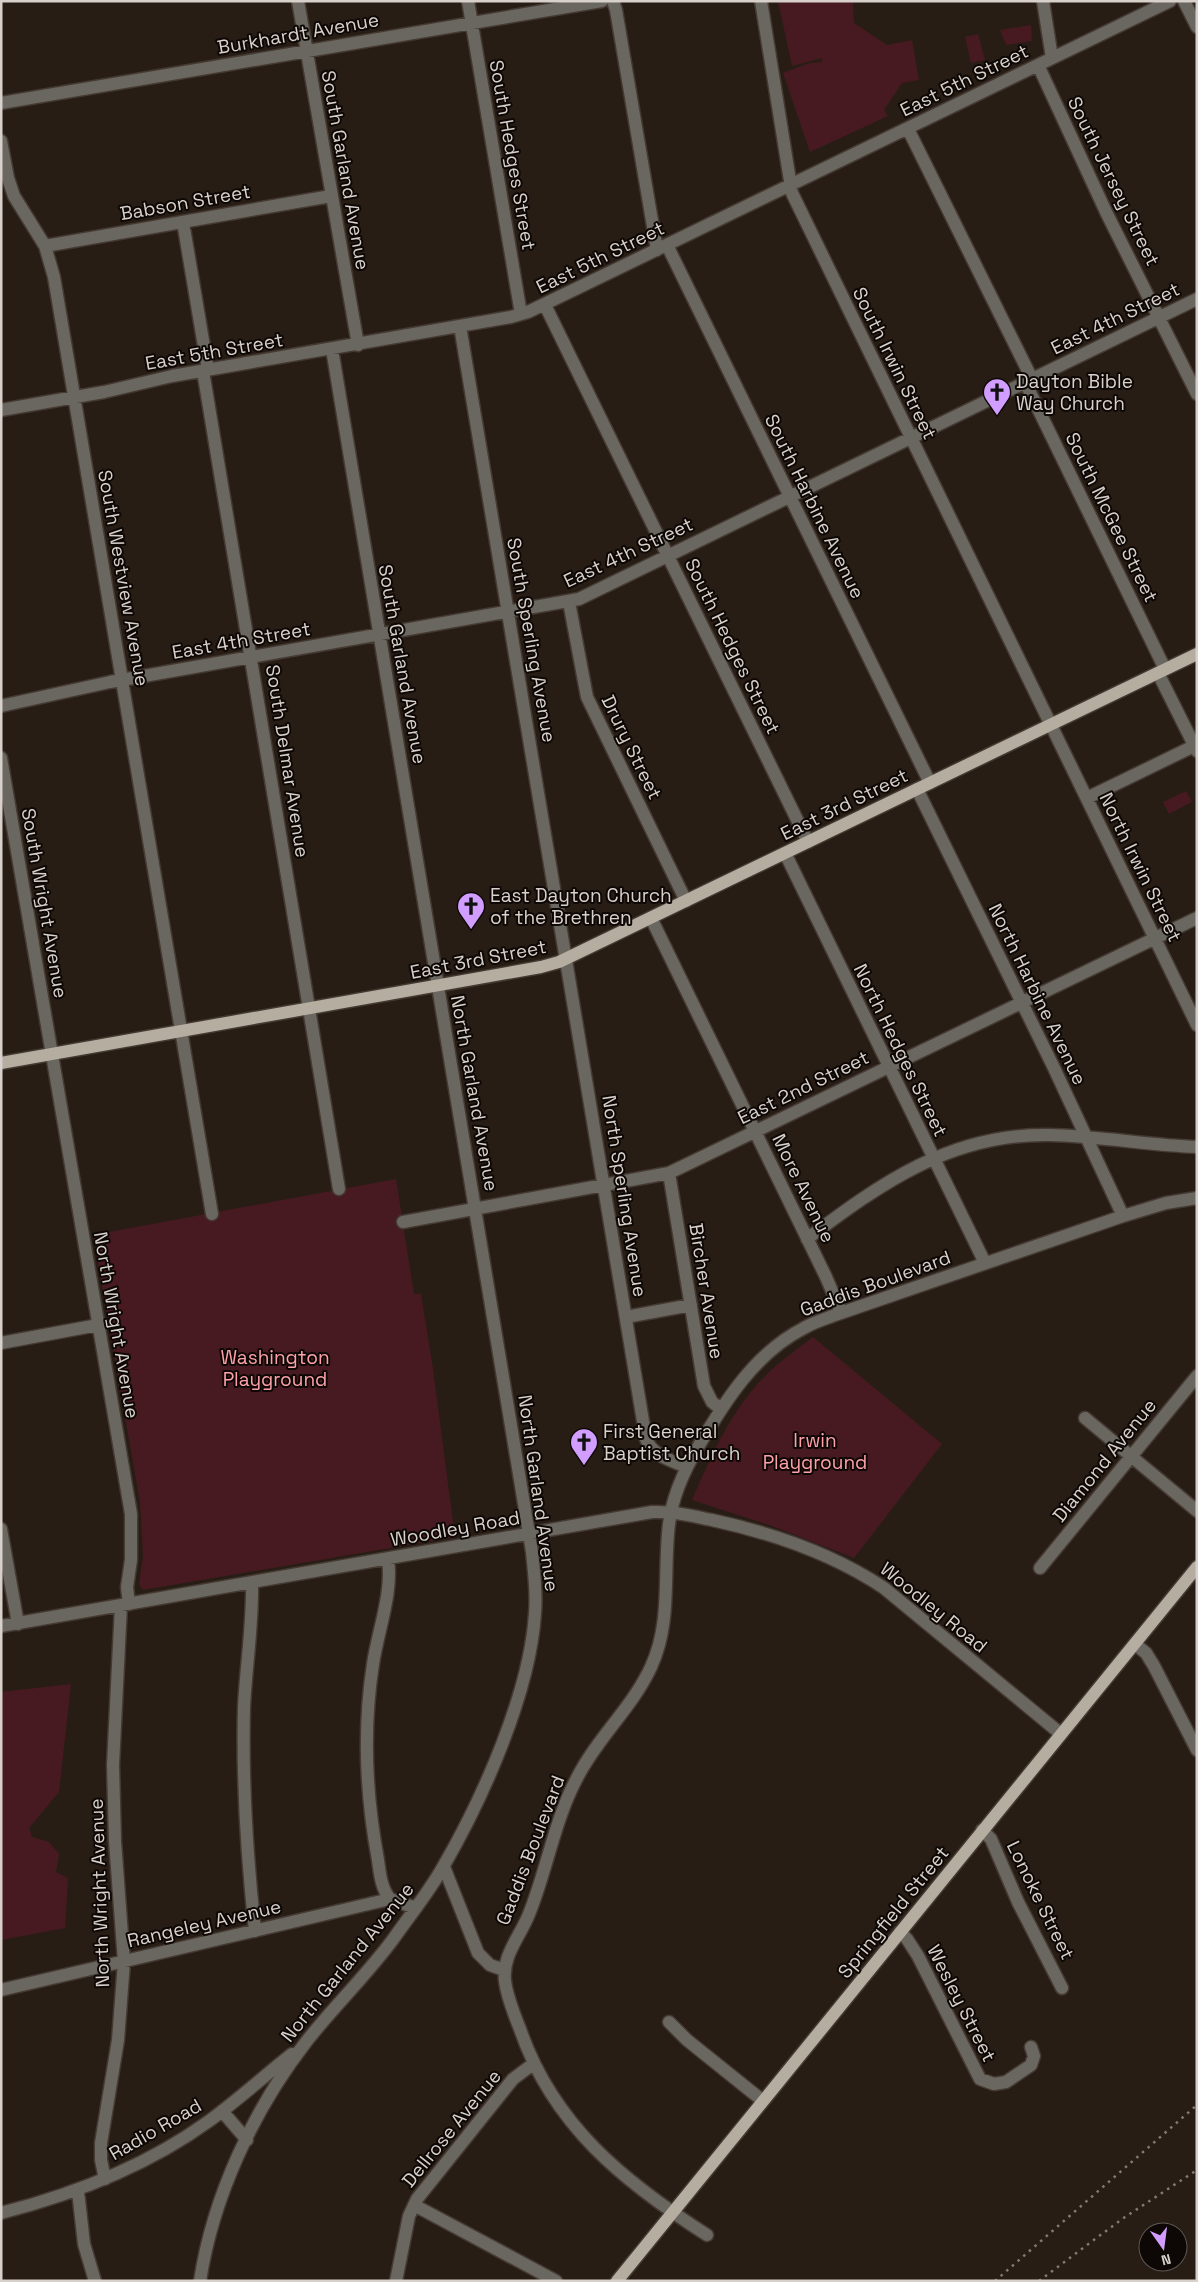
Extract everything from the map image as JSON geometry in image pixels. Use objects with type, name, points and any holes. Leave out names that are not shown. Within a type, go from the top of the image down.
[{"type":"main road","name":"East 3rd Street","points":[[1,1063],[438,986],[541,967],[565,960],[1197,654]]},
{"type":"main road","name":"Springfield Street","points":[[617,2281],[1197,1567]]},
{"type":"street","name":"South Garland Avenue","points":[[298,1],[358,345]]},
{"type":"street","name":"South Hedges Street","points":[[468,1],[521,314]]},
{"type":"street","name":"Burkhardt Avenue","points":[[1,103],[602,1]]},
{"type":"street","name":"South Harbine Avenue","points":[[613,1],[662,248],[789,496],[930,783]]},
{"type":"street","name":"South Irwin Street","points":[[761,1],[790,186],[1051,725]]},
{"type":"street","points":[[1043,1],[1052,58]]},
{"type":"street","name":"East 5th Street","points":[[1,410],[74,398],[206,370],[358,345],[521,314],[545,305],[1170,1]]},
{"type":"street","points":[[1184,1],[1197,28]]},
{"type":"street","name":"South Jersey Street","points":[[1038,65],[1072,140],[1197,394]]},
{"type":"street","name":"South McGee Street","points":[[908,128],[1028,380],[1195,749]]},
{"type":"street","name":"South Westview Avenue","points":[[1,141],[8,178],[14,196],[45,246],[54,277],[212,1214]]},
{"type":"street","name":"Babson Street","points":[[45,246],[331,196]]},
{"type":"street","name":"South Delmar Avenue","points":[[183,222],[339,1189]]},
{"type":"street","name":"East 4th Street","points":[[1,706],[123,680],[569,602],[1197,299]]},
{"type":"street","name":"South Hedges Street","points":[[545,305],[808,842]]},
{"type":"street","name":"South Sperling Avenue","points":[[460,326],[565,960]]},
{"type":"street","name":"South Garland Avenue","points":[[332,349],[438,986]]},
{"type":"street","name":"Drury Street","points":[[569,602],[586,697],[686,901]]},
{"type":"street","name":"North Irwin Street","points":[[1051,725],[1197,1025]]},
{"type":"street","points":[[1087,798],[1195,749]]},
{"type":"street","name":"South Wright Avenue","points":[[1,758],[52,1054]]},
{"type":"street","name":"North Harbine Avenue","points":[[917,790],[1088,1138],[1123,1216]]},
{"type":"street","name":"North Hedges Street","points":[[785,854],[984,1263]]},
{"type":"street","name":"More Avenue","points":[[651,918],[756,1131],[842,1312]]},
{"type":"street","name":"East 2nd Street","points":[[403,1222],[669,1173],[1197,918]]},
{"type":"street","name":"North Sperling Avenue","points":[[565,960],[646,1439],[649,1447],[665,1458],[687,1468]]},
{"type":"street","name":"North Garland Avenue","points":[[200,2281],[219,2206],[247,2140],[277,2083],[307,2041],[369,1970],[416,1908],[444,1866],[491,1768],[520,1694],[533,1638],[536,1596],[529,1533],[438,986]]},
{"type":"street","name":"North Wright Avenue","points":[[52,1054],[131,1514],[131,1560],[125,1604],[113,1765],[115,1842],[124,1962],[118,2040],[102,2143],[101,2160],[105,2179]]},
{"type":"street","points":[[807,1239],[863,1197],[910,1169],[955,1150],[1002,1138],[1050,1135],[1197,1147]]},
{"type":"street","name":"Bircher Avenue","points":[[669,1173],[704,1386],[712,1402],[721,1409]]},
{"type":"street","name":"Gaddis Boulevard","points":[[504,1970],[509,1953],[528,1919],[557,1829],[575,1781],[642,1685],[655,1659],[663,1625],[671,1512],[687,1468],[721,1409],[756,1364],[770,1351],[804,1328],[842,1312],[1123,1216],[1166,1203],[1197,1198]]},
{"type":"street","points":[[626,1317],[691,1305]]},
{"type":"street","points":[[1,1342],[98,1325]]},
{"type":"street","name":"Diamond Avenue","points":[[1040,1568],[1197,1376]]},
{"type":"street","points":[[1085,1418],[1197,1511]]},
{"type":"street","name":"Woodley Road","points":[[1,1626],[652,1512],[671,1512],[746,1528],[815,1552],[857,1571],[884,1588],[1061,1734]]},
{"type":"street","points":[[1,1529],[18,1624]]},
{"type":"street","points":[[388,1559],[389,1584],[372,1671],[367,1742],[369,1795],[375,1846],[382,1884],[385,1894],[390,1900]]},
{"type":"street","points":[[252,1582],[244,1708],[247,1830],[256,1930]]},
{"type":"street","points":[[1134,1644],[1146,1653],[1154,1666],[1197,1750]]},
{"type":"street","name":"Lonoke Street","points":[[982,1830],[991,1839],[1018,1902],[1062,1988]]},
{"type":"street","points":[[444,1866],[478,1953],[490,1965],[504,1970],[512,2008],[533,2064],[551,2096],[585,2140],[620,2172],[672,2213],[707,2234]]},
{"type":"street","name":"Rangeley Avenue","points":[[1,1990],[390,1900],[416,1908]]},
{"type":"street","name":"Wesley Street","points":[[900,1932],[918,1956],[980,2079],[994,2084],[1006,2082],[1031,2065],[1034,2056],[1032,2047]]},
{"type":"street","points":[[669,2022],[688,2040],[763,2101]]},
{"type":"street","name":"Radio Road","points":[[1,2213],[78,2191],[172,2144],[222,2110],[307,2041]]},
{"type":"street","name":"Dellrose Avenue","points":[[396,2281],[409,2216],[414,2205],[435,2175],[513,2079],[533,2064]]},
{"type":"street","points":[[222,2110],[247,2140]]},
{"type":"street","points":[[78,2191],[84,2244],[95,2281]]},
{"type":"street","points":[[414,2205],[556,2281]]},
{"type":"green space","points":[[778,1],[853,1],[854,23],[887,45],[912,40],[919,80],[902,83],[884,110],[888,116],[810,152],[783,73],[809,63],[822,62],[822,58],[792,66]]},
{"type":"green space","points":[[1031,25],[1032,41],[1006,45],[1000,30]]},
{"type":"green space","points":[[978,34],[985,60],[971,63],[965,37]]},
{"type":"green space","points":[[1186,791],[1192,802],[1169,814],[1163,802]]},
{"type":"green space","name":"Washington Playground","points":[[396,1179],[414,1294],[421,1294],[455,1537],[143,1590],[139,1584],[143,1556],[140,1502],[93,1235]]},
{"type":"green space","name":"Irwin Playground","points":[[813,1337],[942,1444],[854,1558],[772,1526],[692,1500],[724,1432],[755,1386],[784,1359]]},
{"type":"green space","points":[[71,1684],[59,1792],[29,1828],[32,1837],[49,1842],[59,1854],[56,1872],[68,1878],[65,1928],[1,1940],[1,1692]]},
{"type":"railway","points":[[995,2281],[1197,2105]]},
{"type":"railway","points":[[1039,2281],[1122,2219],[1197,2170]]},
{"type":"place","name":"Dayton Bible Way Church","points":[[997,416]]},
{"type":"place","name":"East Dayton Church of the Brethren","points":[[471,930]]},
{"type":"place","name":"First General Baptist Church","points":[[584,1466]]}]
